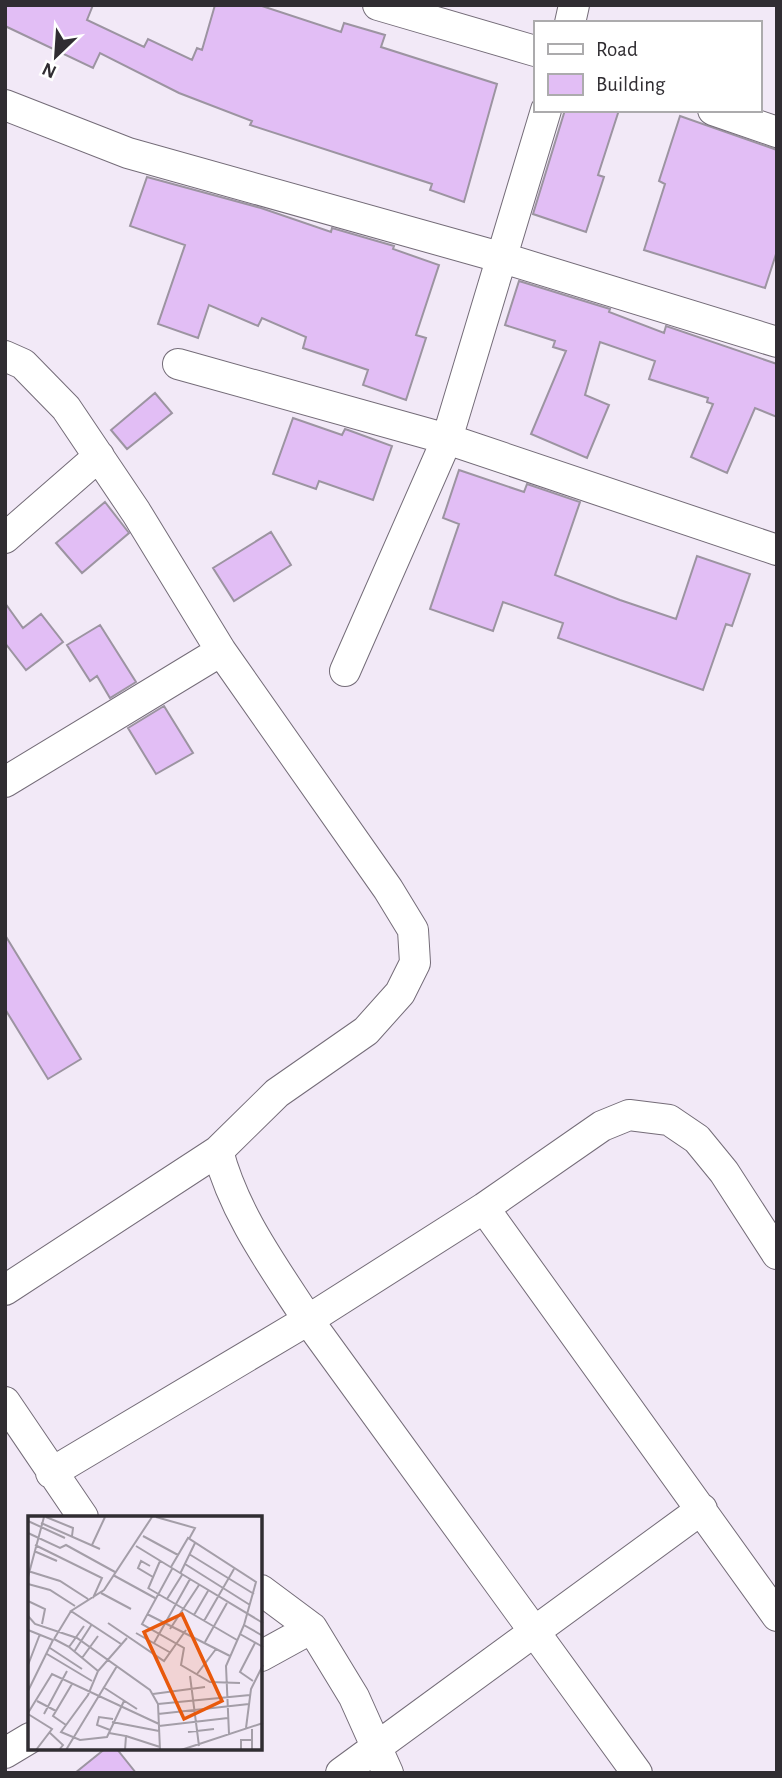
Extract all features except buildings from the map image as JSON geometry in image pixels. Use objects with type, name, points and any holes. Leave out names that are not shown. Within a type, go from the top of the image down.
[{"type":"street","points":[[378,5],[534,51]]},
{"type":"street","points":[[5,105],[128,153],[503,258],[777,342]]},
{"type":"street","points":[[345,671],[447,439],[545,112]]},
{"type":"street","points":[[719,112],[777,132]]},
{"type":"street","points":[[5,356],[23,364],[66,408],[99,456],[221,651],[388,889],[413,930],[415,963],[400,993],[366,1031],[277,1093],[218,1151],[5,1290]]},
{"type":"street","points":[[178,364],[447,439],[777,550]]},
{"type":"street","points":[[5,538],[99,456]]},
{"type":"street","points":[[5,782],[221,651]]},
{"type":"street","points":[[51,1473],[308,1320],[484,1208],[602,1126],[629,1115],[668,1120],[697,1139],[724,1172],[777,1254]]},
{"type":"street","points":[[218,1151],[227,1185],[261,1247],[308,1320],[637,1773]]},
{"type":"street","points":[[484,1208],[777,1616]]},
{"type":"street","points":[[5,1402],[82,1516]]},
{"type":"street","points":[[341,1773],[382,1761],[533,1630],[702,1508]]},
{"type":"street","points":[[262,1591],[312,1628],[354,1697],[382,1761]]},
{"type":"street","points":[[262,1655],[312,1628]]},
{"type":"street","points":[[5,1753],[28,1739]]}]
